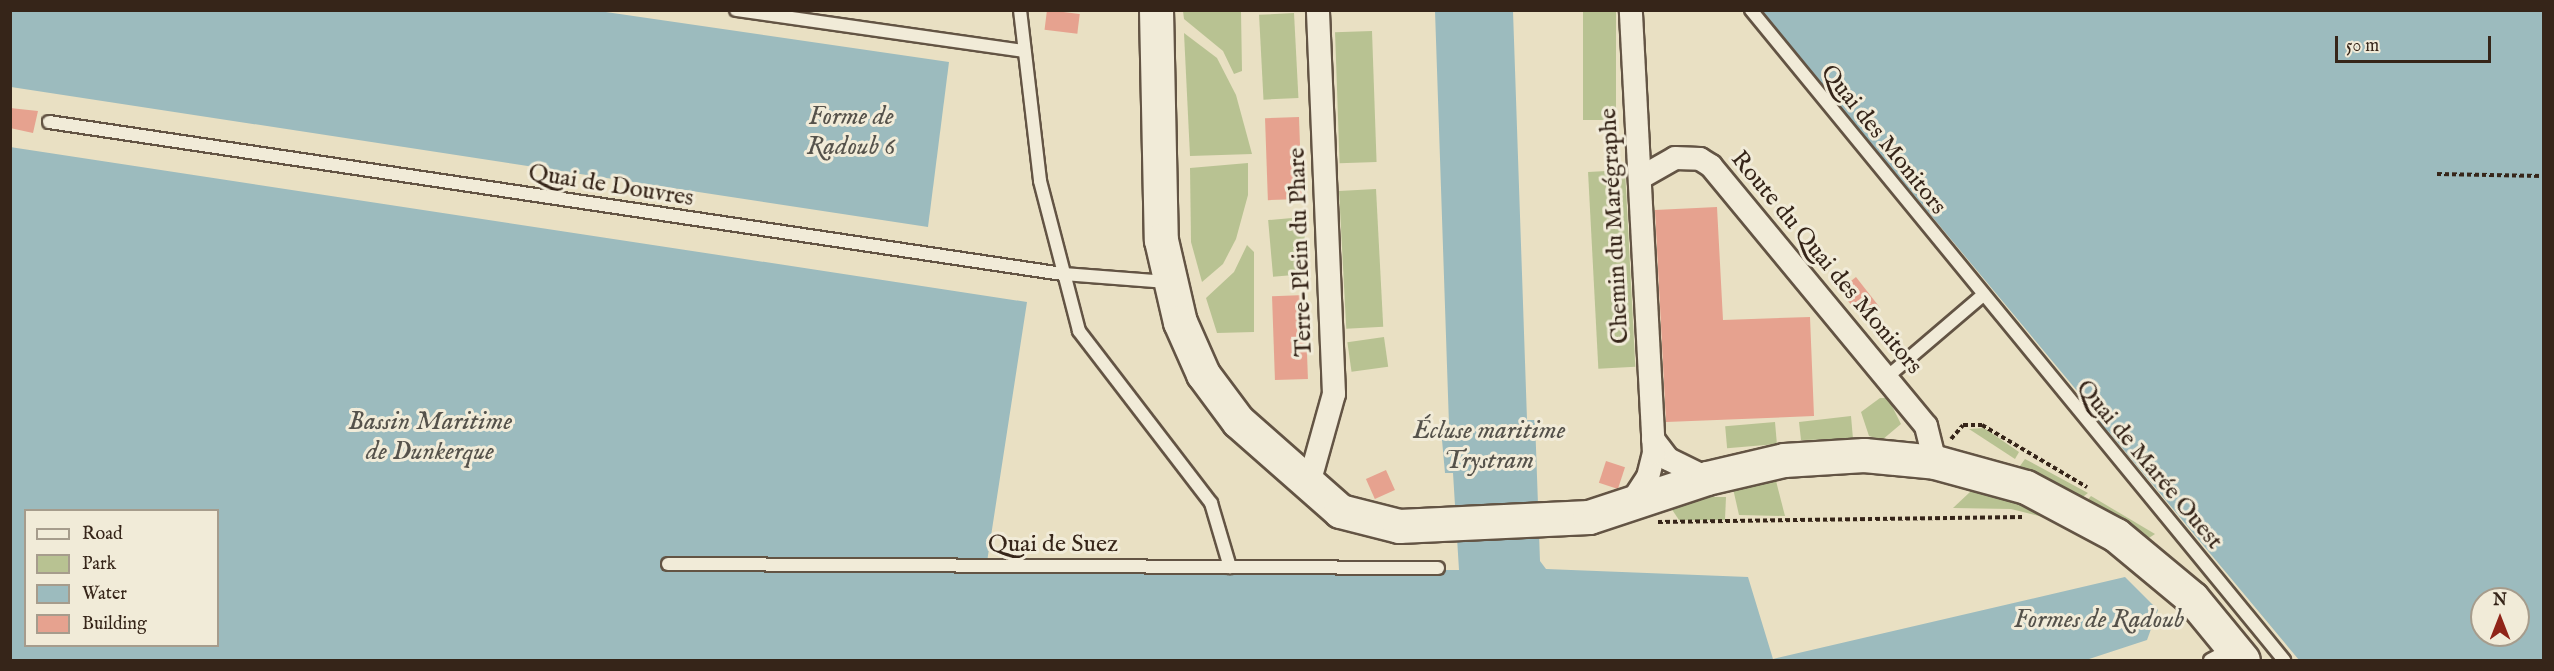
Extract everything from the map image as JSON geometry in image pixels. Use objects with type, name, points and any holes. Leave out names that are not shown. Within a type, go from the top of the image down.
[{"type":"street","points":[[1137,10],[1158,171],[1168,282],[1186,338],[1210,385],[1250,434],[1308,487],[1363,521],[1438,525],[1550,519],[1627,508],[1707,478],[1817,456],[1935,462],[2026,488],[2109,531],[2180,586],[2229,656]]},
{"type":"street","points":[[1156,10],[1158,171]]},
{"type":"street","name":"Terre-Plein du Phare","points":[[1308,487],[1334,394],[1318,10]]},
{"type":"street","name":"Chemin du Marégraphe","points":[[1627,508],[1648,477],[1653,439],[1632,10]]},
{"type":"street","name":"Route du Quai des Monitors","points":[[1640,178],[1675,158],[1700,159],[1711,166],[1926,426],[1935,462]]},
{"type":"street","points":[[1653,439],[1668,459],[1707,478]]},
{"type":"lane","points":[[736,10],[1024,51]]},
{"type":"lane","points":[[1020,10],[1040,181],[1063,274],[1085,342],[1211,503],[1230,567]]},
{"type":"lane","name":"Quai des Monitors","points":[[1751,10],[1982,296]]},
{"type":"lane","name":"Quai de Douvres","points":[[49,123],[1063,274],[1168,282]]},
{"type":"lane","points":[[1887,377],[1982,296]]},
{"type":"lane","name":"Quai de Marée Ouest","points":[[1982,296],[2284,660]]},
{"type":"lane","name":"Quai de Suez","points":[[668,564],[1438,568]]},
{"type":"path","points":[[2437,174],[2544,176]]},
{"type":"path","points":[[1627,508],[1667,526],[2030,518]]},
{"type":"green space","points":[[1183,11],[1241,11],[1242,71],[1234,74],[1223,51],[1184,19]]},
{"type":"green space","points":[[1583,11],[1616,11],[1616,120],[1583,120]]},
{"type":"green space","points":[[1294,13],[1298,98],[1263,100],[1259,15]]},
{"type":"green space","points":[[1372,31],[1377,162],[1340,163],[1335,32]]},
{"type":"green space","points":[[1184,33],[1217,58],[1236,95],[1252,154],[1190,156]]},
{"type":"green space","points":[[1248,163],[1248,195],[1236,239],[1223,264],[1202,282],[1191,242],[1190,168]]},
{"type":"green space","points":[[1625,170],[1635,367],[1598,369],[1588,172]]},
{"type":"green space","points":[[1376,189],[1383,327],[1346,329],[1339,191]]},
{"type":"green space","points":[[1303,217],[1308,274],[1273,277],[1268,220]]},
{"type":"green space","points":[[1247,245],[1254,252],[1254,332],[1217,333],[1206,298],[1234,272]]},
{"type":"green space","points":[[1384,337],[1388,367],[1352,372],[1347,342]]},
{"type":"green space","points":[[1880,398],[1888,398],[1901,424],[1882,440],[1869,436],[1861,412]]},
{"type":"green space","points":[[1851,416],[1853,439],[1801,440],[1799,422]]},
{"type":"green space","points":[[1775,422],[1777,444],[1727,448],[1725,426]]},
{"type":"green space","points":[[1984,428],[2019,452],[2015,459],[1969,429]]},
{"type":"green space","points":[[2025,459],[2088,493],[2079,500],[2020,466]]},
{"type":"green space","points":[[1775,477],[1785,516],[1739,515],[1732,484]]},
{"type":"green space","points":[[1997,490],[2063,522],[2011,509],[1953,508],[1970,492]]},
{"type":"green space","points":[[2091,496],[2155,534],[2146,540],[2084,504]]},
{"type":"green space","points":[[1686,497],[1726,497],[1725,520],[1679,520],[1671,508]]},
{"type":"water","name":"Forme de Radoub 6","points":[[11,11],[599,11],[949,62],[928,227],[11,87]]},
{"type":"water","name":"Bassin Maritime de Dunkerque","points":[[1435,11],[1513,11],[1527,420],[1535,420],[1540,561],[1546,569],[1748,577],[1773,659],[2125,577],[2158,610],[2147,640],[2086,660],[11,660],[10,147],[1027,302],[987,562],[677,556],[662,559],[661,569],[1459,570],[1453,473],[1445,473],[1441,429],[1449,425]]},
{"type":"water","points":[[1761,11],[2543,11],[2543,660],[2299,660],[2108,431],[2105,433],[2089,413],[2093,410]]},
{"type":"building","points":[[1047,10],[1080,14],[1077,34],[1045,30]]},
{"type":"building","points":[[10,108],[38,111],[33,133],[10,128]]},
{"type":"building","points":[[1299,117],[1302,199],[1268,200],[1265,118]]},
{"type":"building","points":[[1717,207],[1723,320],[1810,317],[1814,416],[1666,422],[1655,210]]},
{"type":"building","points":[[1856,277],[1880,308],[1863,321],[1839,290]]},
{"type":"building","points":[[1305,295],[1308,379],[1275,380],[1272,296]]},
{"type":"building","points":[[1606,461],[1625,467],[1618,489],[1599,483]]},
{"type":"building","points":[[1386,470],[1395,490],[1375,499],[1366,479]]},
{"type":"water label","name":"Écluse maritime Trystram","points":[[1489,446]]},
{"type":"water label","name":"Formes de Radoub","points":[[2099,620]]}]
